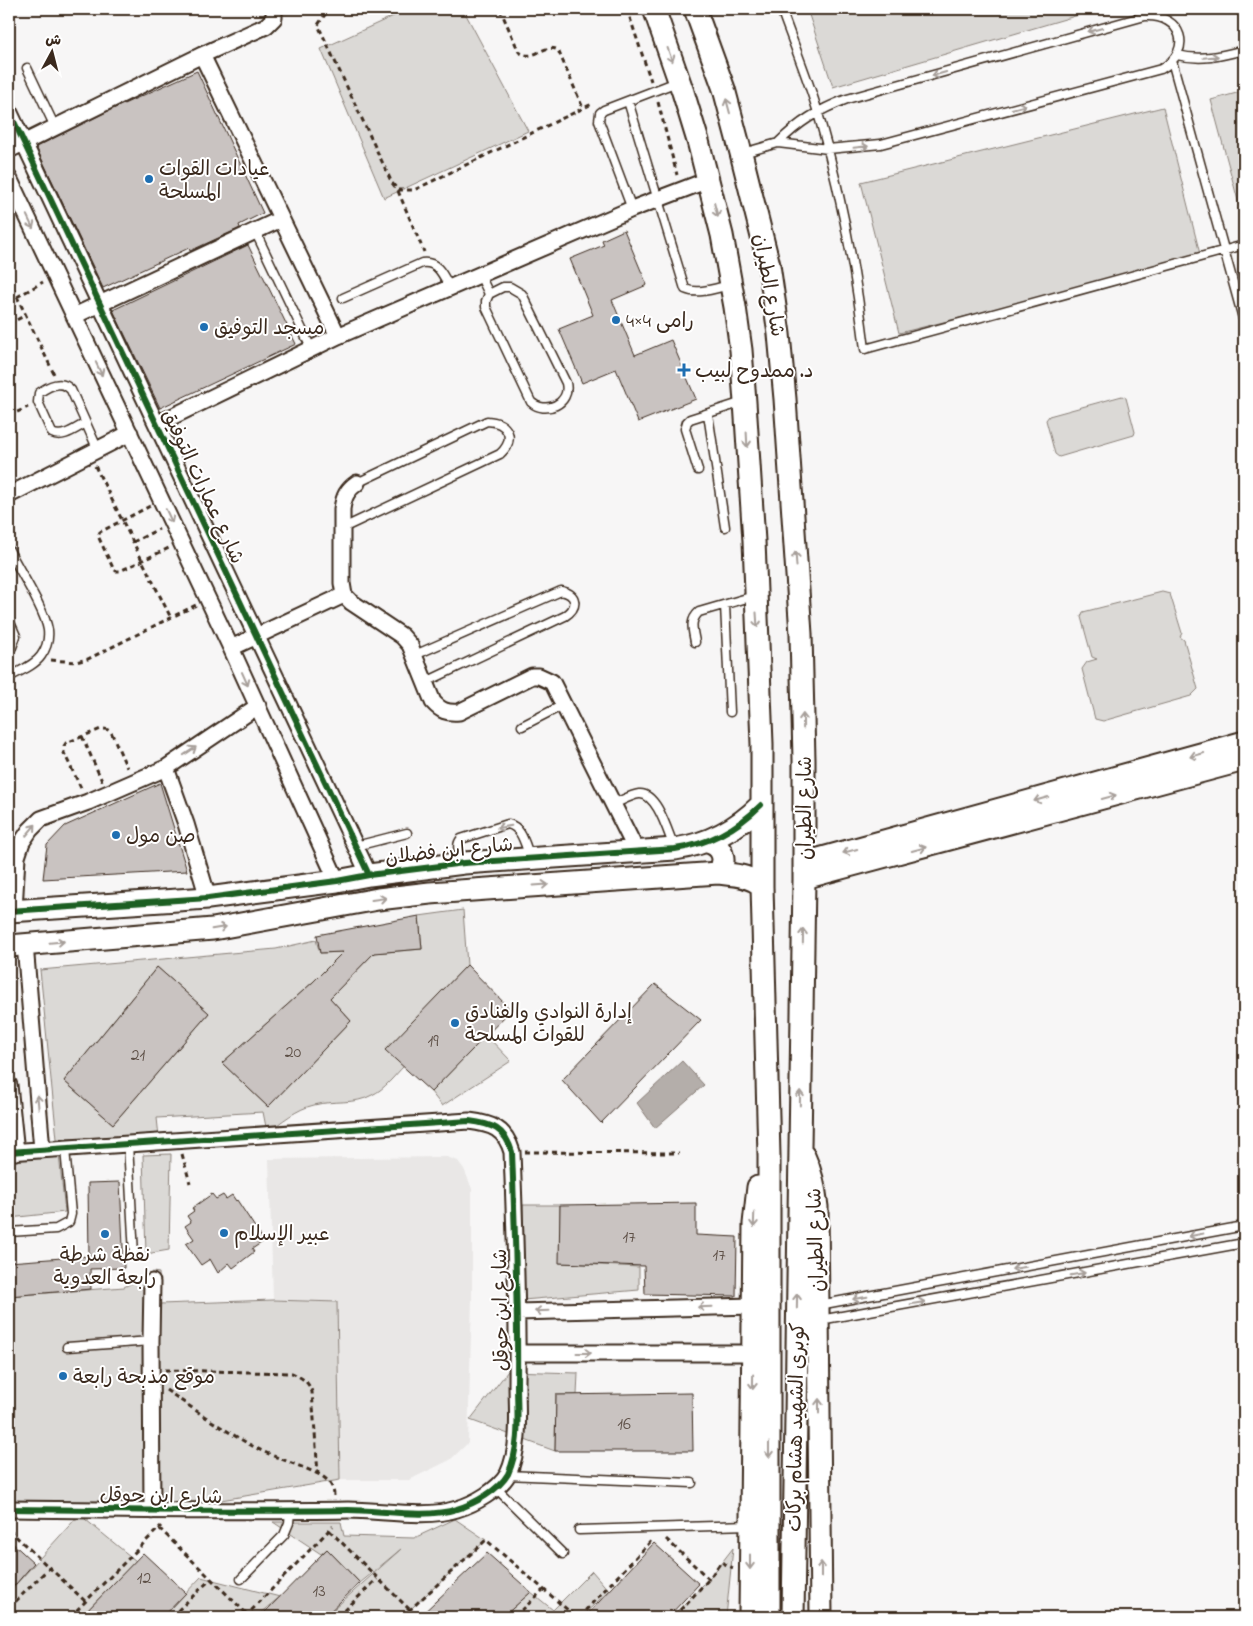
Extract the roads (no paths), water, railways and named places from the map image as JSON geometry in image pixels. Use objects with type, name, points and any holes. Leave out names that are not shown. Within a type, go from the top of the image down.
[{"type":"main road","name":"شارع الطيران","points":[[654,9],[698,141],[722,235],[741,350],[754,542],[762,744],[762,886],[769,1156],[759,1179],[755,1201],[750,1617]]},
{"type":"main road","name":"شارع الطيران","points":[[694,9],[724,89],[768,265],[779,334],[786,399],[801,634],[804,871],[800,1147],[809,1166],[815,1186],[817,1207],[821,1617]]},
{"type":"main road","points":[[804,871],[1244,749]]},
{"type":"main road","name":"شارع ابن فضلان","points":[[12,910],[208,898],[369,875],[464,864],[675,849],[707,842],[736,827],[761,805]]},
{"type":"main road","points":[[707,842],[716,845],[722,853],[723,864],[718,873]]},
{"type":"main road","name":"شارع ابن فضلان","points":[[17,945],[212,929],[378,899],[421,894],[718,873],[747,877],[762,886]]},
{"type":"main road","name":"كوبرى الشهيد هشام بركات","points":[[793,1617],[800,1147]]},
{"type":"main road","name":"كوبرى الشهيد هشام بركات","points":[[769,1156],[769,1617]]},
{"type":"street","points":[[9,150],[55,126],[271,23],[274,18],[274,9]]},
{"type":"street","points":[[202,55],[338,336]]},
{"type":"street","name":"شارع عمارات التوفيق","points":[[9,111],[369,875]]},
{"type":"street","points":[[9,178],[231,648],[337,881]]},
{"type":"street","points":[[157,424],[338,336],[632,209],[708,180]]},
{"type":"street","points":[[74,316],[281,218]]},
{"type":"street","points":[[9,495],[130,433]]},
{"type":"street","points":[[357,483],[349,488],[344,496],[342,508],[342,583],[344,595],[402,636],[410,645],[415,655],[433,702],[440,709],[449,713],[459,712],[532,676],[539,676],[552,682],[637,852]]},
{"type":"street","points":[[231,648],[344,595]]},
{"type":"street","points":[[12,910],[17,857],[22,842],[41,819],[88,802],[166,768],[258,706]]},
{"type":"street","points":[[166,768],[186,824],[208,898]]},
{"type":"street","points":[[17,945],[42,1150]]},
{"type":"street","points":[[9,1085],[13,1152]]},
{"type":"street","name":"شارع ابن حوقل","points":[[9,1509],[435,1513],[457,1509],[477,1500],[496,1488],[507,1475],[514,1458],[517,1440],[518,1352],[512,1152],[502,1131],[488,1124],[469,1121],[13,1152]]},
{"type":"street","points":[[152,1282],[152,1511]]},
{"type":"street","points":[[517,1312],[753,1306]]},
{"type":"street","points":[[518,1352],[753,1353]]},
{"type":"lane","points":[[781,9],[817,111],[828,149],[851,250],[865,349],[1244,245]]},
{"type":"lane","points":[[741,153],[778,144],[828,149],[881,144],[1161,69],[1175,58],[1180,45],[1179,35],[1167,16],[1146,16],[847,99],[817,111],[790,131],[778,144]]},
{"type":"lane","points":[[1175,58],[1206,58],[1244,50]]},
{"type":"lane","points":[[1175,58],[1224,250],[1243,311],[1244,322]]},
{"type":"lane","points":[[27,68],[55,126]]},
{"type":"lane","points":[[632,209],[598,121],[600,113],[679,81]]},
{"type":"lane","points":[[628,101],[685,289],[691,292],[698,292],[731,285]]},
{"type":"lane","points":[[255,231],[311,348]]},
{"type":"lane","points":[[342,298],[428,262],[439,268],[450,288]]},
{"type":"lane","points":[[480,276],[488,294],[486,307],[531,402],[536,407],[543,408],[563,401],[567,396],[566,383],[522,294],[510,287],[503,287],[488,294]]},
{"type":"lane","points":[[86,423],[64,434],[55,435],[52,433],[38,402],[39,393],[58,384],[68,386],[86,423],[93,452]]},
{"type":"lane","points":[[698,470],[685,429],[687,422],[690,419],[745,402]]},
{"type":"lane","points":[[708,414],[725,527]]},
{"type":"lane","points":[[343,528],[500,454],[506,448],[509,440],[508,432],[503,425],[496,421],[487,421],[357,483]]},
{"type":"lane","points":[[9,550],[46,619],[49,632],[47,645],[41,657],[9,677]]},
{"type":"lane","points":[[415,655],[561,591],[568,592],[574,597],[575,605],[572,612],[426,682]]},
{"type":"lane","points":[[695,642],[692,622],[694,616],[699,612],[756,596]]},
{"type":"lane","points":[[725,605],[730,712]]},
{"type":"lane","points":[[9,620],[16,636],[15,642],[9,649]]},
{"type":"lane","points":[[522,726],[563,705]]},
{"type":"lane","points":[[613,804],[638,794],[646,794],[656,804],[675,849]]},
{"type":"lane","points":[[464,864],[458,848],[458,843],[461,839],[508,824],[518,830],[531,859]]},
{"type":"lane","points":[[356,846],[407,832]]},
{"type":"lane","points":[[128,1144],[134,1255]]},
{"type":"lane","points":[[9,1232],[56,1229],[69,1222],[65,1149]]},
{"type":"lane","points":[[818,1313],[1044,1264],[1244,1226]]},
{"type":"lane","points":[[818,1313],[1047,1280],[1244,1244]]},
{"type":"lane","points":[[1044,1264],[1047,1280]]},
{"type":"lane","points":[[67,1347],[151,1341]]},
{"type":"lane","points":[[507,1475],[692,1483]]},
{"type":"lane","points":[[496,1488],[563,1554]]},
{"type":"lane","points":[[241,1579],[284,1535],[289,1523],[290,1512]]},
{"type":"lane","points":[[579,1530],[750,1525]]},
{"type":"place","name":"عيادات القوات المسلحة","points":[[149,179]]},
{"type":"place","name":"رامى 4×4","points":[[616,320]]},
{"type":"place","name":"مسجد التوفيق","points":[[204,327]]},
{"type":"place","name":"د. ممدوح لبيب","points":[[684,370]]},
{"type":"place","name":"صن مول","points":[[116,835]]},
{"type":"place","name":"إدارة النوادي والفنادق للقوات المسلحة","points":[[455,1023]]},
{"type":"place","name":"عبير الإسلام","points":[[224,1233]]},
{"type":"place","name":"نقطة شرطة رابعة العدوية","points":[[105,1234]]},
{"type":"place","name":"موقع مذبحة رابعة","points":[[63,1376]]}]
